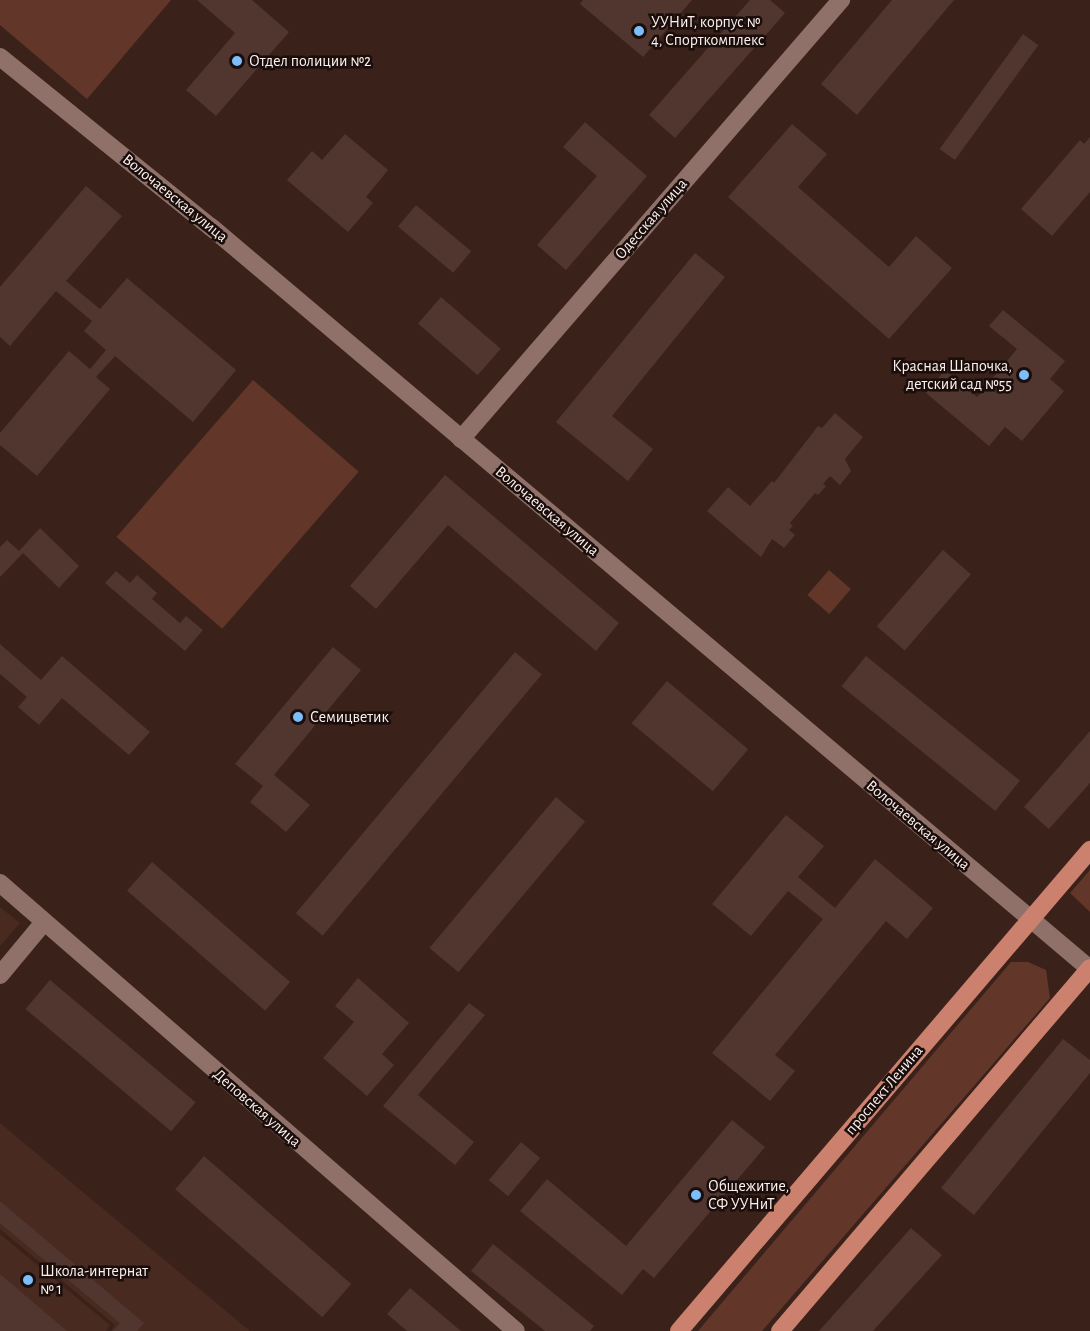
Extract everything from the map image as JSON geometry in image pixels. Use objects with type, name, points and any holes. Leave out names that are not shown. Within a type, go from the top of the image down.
[{"type":"main road","name":"проспект Ленина","points":[[679,1331],[1090,850]]},
{"type":"main road","points":[[780,1331],[1090,969]]},
{"type":"street","name":"Одесская улица","points":[[461,439],[841,0]]},
{"type":"street","name":"Волочаевская улица","points":[[0,57],[211,227],[1090,969]]},
{"type":"street","name":"Деповская улица","points":[[0,883],[516,1331]]},
{"type":"street","points":[[0,975],[44,922]]},
{"type":"shaded area","points":[[0,0],[171,0],[87,99],[0,25]]},
{"type":"shaded area","points":[[253,380],[359,472],[222,629],[117,537]]},
{"type":"shaded area","points":[[829,570],[851,589],[829,614],[807,595]]},
{"type":"shaded area","points":[[1090,870],[1090,912],[1070,893]]},
{"type":"shaded area","points":[[0,907],[20,923],[0,946]]},
{"type":"shaded area","points":[[1011,962],[1028,962],[1046,970],[1050,998],[762,1331],[698,1331]]},
{"type":"shaded area","points":[[0,1123],[250,1331],[111,1331],[115,1325],[0,1229]]},
{"type":"shaded area","name":"Школа-интернат № 1","points":[[0,1234],[110,1325],[106,1331],[0,1331]]},
{"type":"building","name":"Отдел полиции №2","points":[[197,0],[252,0],[289,32],[216,116],[186,90],[235,33]]},
{"type":"building","name":"УУНиТ, корпус № 4, Спорткомплекс","points":[[583,0],[692,0],[643,57],[580,4]]},
{"type":"building","points":[[750,0],[770,0],[785,13],[675,138],[649,115]]},
{"type":"building","points":[[892,0],[954,0],[857,115],[821,84]]},
{"type":"building","points":[[1023,34],[1038,45],[955,160],[940,149]]},
{"type":"building","points":[[585,122],[647,176],[566,270],[537,245],[597,176],[563,147]]},
{"type":"building","points":[[792,124],[827,154],[798,187],[889,267],[916,236],[952,268],[889,339],[728,197]]},
{"type":"building","points":[[345,134],[388,170],[366,197],[373,203],[348,232],[287,180],[312,151],[322,160]]},
{"type":"building","points":[[1090,137],[1090,192],[1052,236],[1021,209],[1080,140],[1084,144]]},
{"type":"building","points":[[86,186],[122,216],[66,281],[100,309],[127,278],[236,370],[193,422],[115,356],[96,377],[110,389],[37,476],[0,445],[0,433],[69,351],[90,369],[106,350],[84,331],[92,321],[56,291],[10,346],[0,337],[0,287]]},
{"type":"building","points":[[416,205],[471,251],[453,273],[398,226]]},
{"type":"building","points":[[695,253],[725,277],[612,416],[653,449],[628,481],[556,422]]},
{"type":"building","points":[[441,297],[501,349],[478,375],[418,323]]},
{"type":"building","name":"Красная Шапочка, детский сад №55","points":[[1003,310],[1065,361],[1050,379],[1064,391],[1022,441],[1005,427],[989,446],[926,393],[945,370],[977,397],[1017,349],[989,326]]},
{"type":"building","points":[[835,413],[863,437],[845,459],[851,471],[840,485],[830,476],[823,484],[826,486],[818,495],[815,493],[790,523],[793,526],[789,530],[795,535],[784,548],[772,539],[761,557],[707,511],[728,487],[750,506],[772,481],[774,483],[818,426],[822,428]]},
{"type":"building","points":[[445,475],[619,623],[596,651],[448,525],[376,609],[350,586]]},
{"type":"building","points":[[40,528],[79,566],[59,588],[23,553],[0,577],[0,547],[7,540],[19,551]]},
{"type":"building","points":[[943,550],[971,574],[905,650],[877,626]]},
{"type":"building","points":[[116,571],[130,583],[137,575],[157,593],[152,599],[180,623],[186,616],[203,630],[185,651],[105,583]]},
{"type":"building","points":[[0,644],[41,680],[62,656],[150,732],[129,755],[62,698],[39,725],[18,707],[27,697],[0,674]]},
{"type":"building","name":"Семицветик","points":[[333,647],[361,670],[274,775],[310,805],[286,832],[250,802],[263,786],[235,764]]},
{"type":"building","points":[[515,652],[542,674],[323,936],[296,913]]},
{"type":"building","points":[[866,656],[1020,781],[995,811],[841,686]]},
{"type":"building","points":[[667,681],[748,749],[713,791],[632,723]]},
{"type":"building","points":[[1090,731],[1090,783],[1049,829],[1024,807]]},
{"type":"building","points":[[556,797],[585,821],[458,972],[429,948]]},
{"type":"building","points":[[786,815],[824,846],[798,877],[835,908],[875,859],[933,908],[907,939],[886,921],[775,1055],[795,1071],[770,1101],[712,1053],[823,919],[788,891],[751,936],[712,904]]},
{"type":"building","points":[[152,862],[290,982],[265,1011],[127,891]]},
{"type":"building","points":[[358,978],[409,1023],[382,1054],[394,1065],[367,1096],[323,1058],[354,1022],[335,1006]]},
{"type":"building","points":[[50,980],[196,1102],[171,1131],[26,1009]]},
{"type":"building","points":[[469,1003],[485,1015],[418,1095],[474,1142],[455,1165],[383,1106]]},
{"type":"building","points":[[1063,1039],[1090,1060],[1090,1073],[974,1215],[941,1188]]},
{"type":"building","name":"Общежитие, СФ УУНиТ","points":[[732,1120],[765,1147],[654,1278],[643,1269],[622,1295],[520,1211],[547,1179],[626,1246]]},
{"type":"building","points":[[521,1142],[540,1158],[508,1196],[489,1180]]},
{"type":"building","points":[[204,1156],[351,1284],[322,1317],[175,1189]]},
{"type":"building","points":[[0,1201],[144,1323],[137,1331],[113,1331],[120,1323],[0,1223]]},
{"type":"building","points":[[911,1228],[942,1255],[873,1331],[819,1331]]},
{"type":"building","points":[[493,1244],[594,1326],[590,1331],[545,1331],[471,1271]]},
{"type":"building","name":"Школа-интернат № 1","points":[[0,1274],[67,1331],[0,1331]]},
{"type":"building","points":[[410,1288],[461,1331],[407,1331],[387,1314]]},
{"type":"place","name":"УУНиТ, корпус № 4, Спорткомплекс","points":[[639,31]]},
{"type":"place","name":"Отдел полиции №2","points":[[237,61]]},
{"type":"place","name":"Красная Шапочка, детский сад №55","points":[[1024,375]]},
{"type":"place","name":"Семицветик","points":[[298,717]]},
{"type":"place","name":"Общежитие, СФ УУНиТ","points":[[696,1195]]},
{"type":"place","name":"Школа-интернат № 1","points":[[28,1280]]}]
